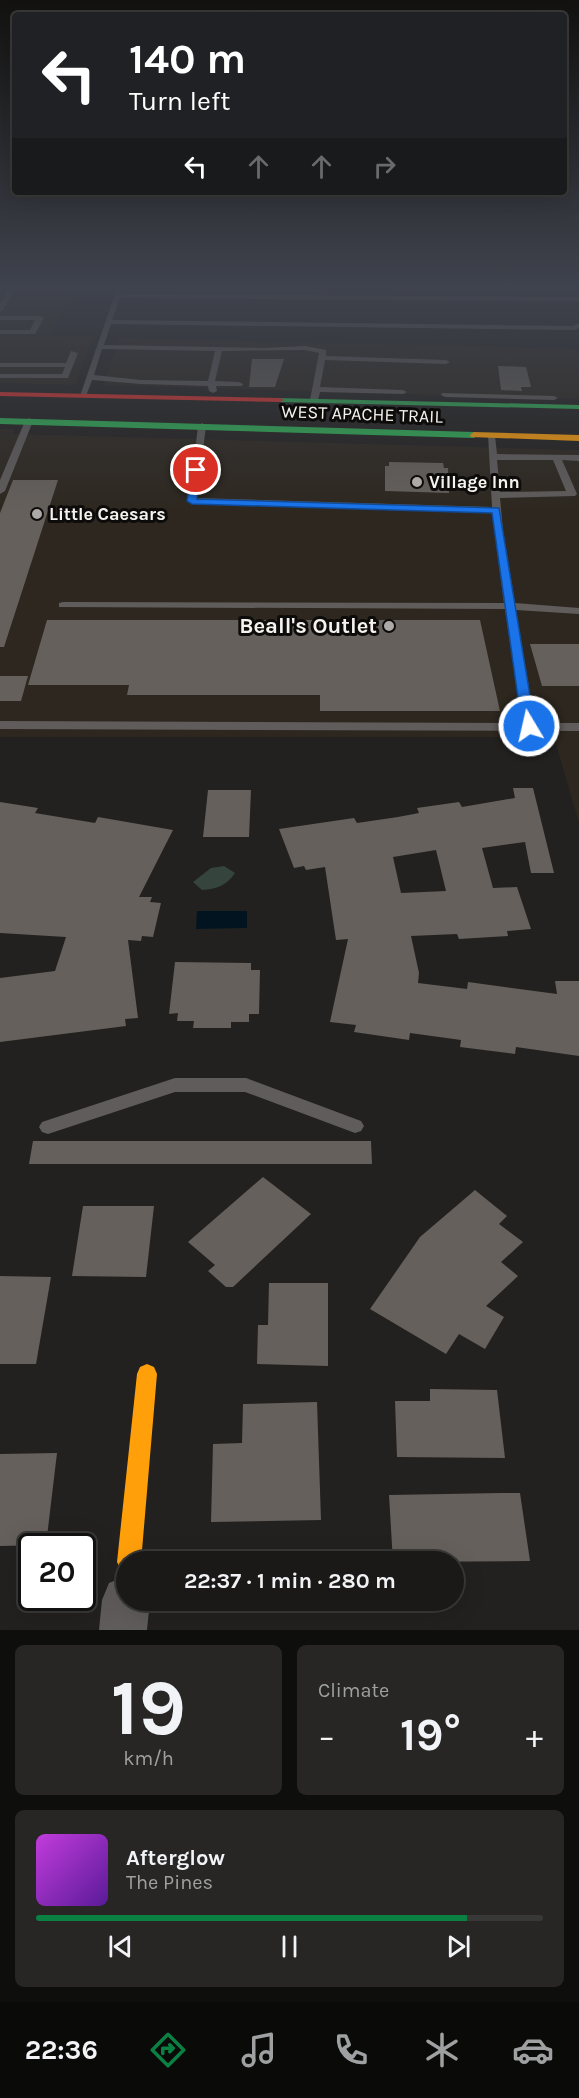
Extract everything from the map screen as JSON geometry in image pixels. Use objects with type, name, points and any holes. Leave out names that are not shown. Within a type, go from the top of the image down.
[{"type":"main road","name":"WEST APACHE TRAIL","points":[[0,394],[214,398],[315,394],[579,407]]},
{"type":"main road","points":[[202,426],[214,398]]},
{"type":"main road","name":"WEST APACHE TRAIL","points":[[0,421],[579,437]]},
{"type":"main road","points":[[130,1551],[147,1374]]},
{"type":"street","points":[[123,1630],[125,1611]]},
{"type":"lane","points":[[0,376],[65,376],[71,361]]},
{"type":"lane","points":[[83,394],[96,361]]},
{"type":"lane","points":[[214,398],[211,383],[216,361]]},
{"type":"lane","points":[[321,361],[315,394],[403,392]]},
{"type":"lane","points":[[417,361],[446,362]]},
{"type":"lane","points":[[0,365],[69,365]]},
{"type":"lane","points":[[90,377],[239,384]]},
{"type":"lane","points":[[445,395],[554,398]]},
{"type":"lane","points":[[0,491],[29,422]]},
{"type":"lane","points":[[202,426],[192,501],[496,510]]},
{"type":"lane","points":[[491,436],[496,510],[529,726]]},
{"type":"lane","points":[[493,457],[579,458]]},
{"type":"lane","points":[[495,495],[575,494],[556,458]]},
{"type":"lane","points":[[63,605],[510,606],[579,611]]},
{"type":"lane","points":[[0,725],[579,727]]},
{"type":"lane","points":[[48,1127],[175,1085],[246,1085],[355,1126]]},
{"type":"shaded area","points":[[0,361],[84,361],[75,385],[0,383]]},
{"type":"shaded area","points":[[111,361],[579,361],[579,399],[103,385]]},
{"type":"shaded area","points":[[0,429],[14,429],[13,434],[579,450],[579,823],[554,737],[0,737]]},
{"type":"green space","points":[[224,866],[235,873],[221,886],[202,890],[193,882],[211,868]]},
{"type":"water","points":[[197,911],[247,911],[247,928],[196,929]]},
{"type":"building","points":[[252,361],[283,361],[275,387],[249,387]]},
{"type":"building","points":[[498,366],[526,367],[531,387],[521,387],[522,391],[501,390]]},
{"type":"building","name":"Village Inn","points":[[389,462],[443,463],[444,468],[448,468],[449,493],[385,491],[385,466],[389,466]]},
{"type":"building","points":[[13,480],[58,480],[4,647],[0,647],[0,513]]},
{"type":"building","points":[[47,620],[480,620],[500,711],[320,711],[320,695],[127,695],[129,685],[28,685]]},
{"type":"building","points":[[530,644],[579,644],[579,686],[542,686]]},
{"type":"building","points":[[0,676],[28,676],[21,701],[0,701]]},
{"type":"building","points":[[513,788],[533,788],[554,873],[531,873],[525,842],[482,848],[493,888],[517,887],[531,929],[507,931],[508,936],[459,939],[457,934],[411,936],[419,973],[418,983],[467,989],[468,982],[557,994],[555,981],[579,981],[579,1056],[516,1047],[515,1054],[460,1047],[461,1040],[410,1033],[409,1040],[354,1032],[356,1025],[330,1022],[348,939],[336,940],[325,867],[306,870],[304,866],[294,868],[279,829],[354,818],[357,823],[419,813],[417,808],[459,802],[462,807],[515,798]],"holes":[[[436,850],[446,891],[401,893],[393,857]]]},
{"type":"building","points":[[208,790],[251,790],[249,837],[203,837]]},
{"type":"building","points":[[0,802],[38,808],[35,813],[95,823],[98,817],[173,830],[139,897],[152,897],[150,902],[161,903],[153,937],[142,936],[141,941],[128,940],[138,1018],[125,1019],[126,1026],[0,1042],[0,978],[55,971],[66,937],[0,933]]},
{"type":"building","points":[[175,962],[251,963],[251,970],[260,970],[259,1014],[249,1014],[249,1022],[231,1022],[231,1028],[193,1028],[194,1021],[177,1021],[178,1013],[169,1014]]},
{"type":"building","points":[[33,1141],[371,1141],[372,1164],[29,1164]]},
{"type":"building","points":[[263,1177],[311,1214],[233,1287],[226,1287],[208,1271],[215,1265],[188,1242]]},
{"type":"building","points":[[475,1190],[507,1216],[499,1224],[523,1242],[501,1262],[518,1276],[486,1306],[504,1317],[485,1349],[459,1334],[446,1354],[370,1309],[420,1237]]},
{"type":"building","points":[[83,1206],[154,1206],[146,1277],[72,1276]]},
{"type":"building","points":[[0,1276],[51,1277],[36,1364],[0,1364]]},
{"type":"building","points":[[269,1283],[328,1283],[328,1366],[257,1364],[258,1325],[268,1325]]},
{"type":"building","points":[[430,1389],[497,1390],[505,1458],[397,1457],[395,1401],[430,1401]]},
{"type":"building","points":[[317,1402],[321,1520],[211,1522],[213,1444],[242,1443],[243,1404]]},
{"type":"building","points":[[57,1453],[47,1533],[18,1533],[18,1546],[0,1546],[0,1454]]},
{"type":"building","points":[[520,1493],[530,1561],[464,1561],[464,1551],[392,1551],[389,1495]]},
{"type":"traffic: fast","points":[[280,400],[579,407]]},
{"type":"traffic: fast","points":[[0,421],[474,435]]},
{"type":"traffic: slow","points":[[474,435],[579,438]]},
{"type":"traffic: slow","points":[[130,1551],[147,1374]]},
{"type":"traffic: jam","points":[[0,394],[280,400]]},
{"type":"place","name":"Village Inn","points":[[417,482]]},
{"type":"place","name":"Little Caesars","points":[[37,514]]},
{"type":"place","name":"Beall's Outlet","points":[[389,626]]},
{"type":"route","points":[[196,470],[192,501],[496,510],[529,726]]}]
